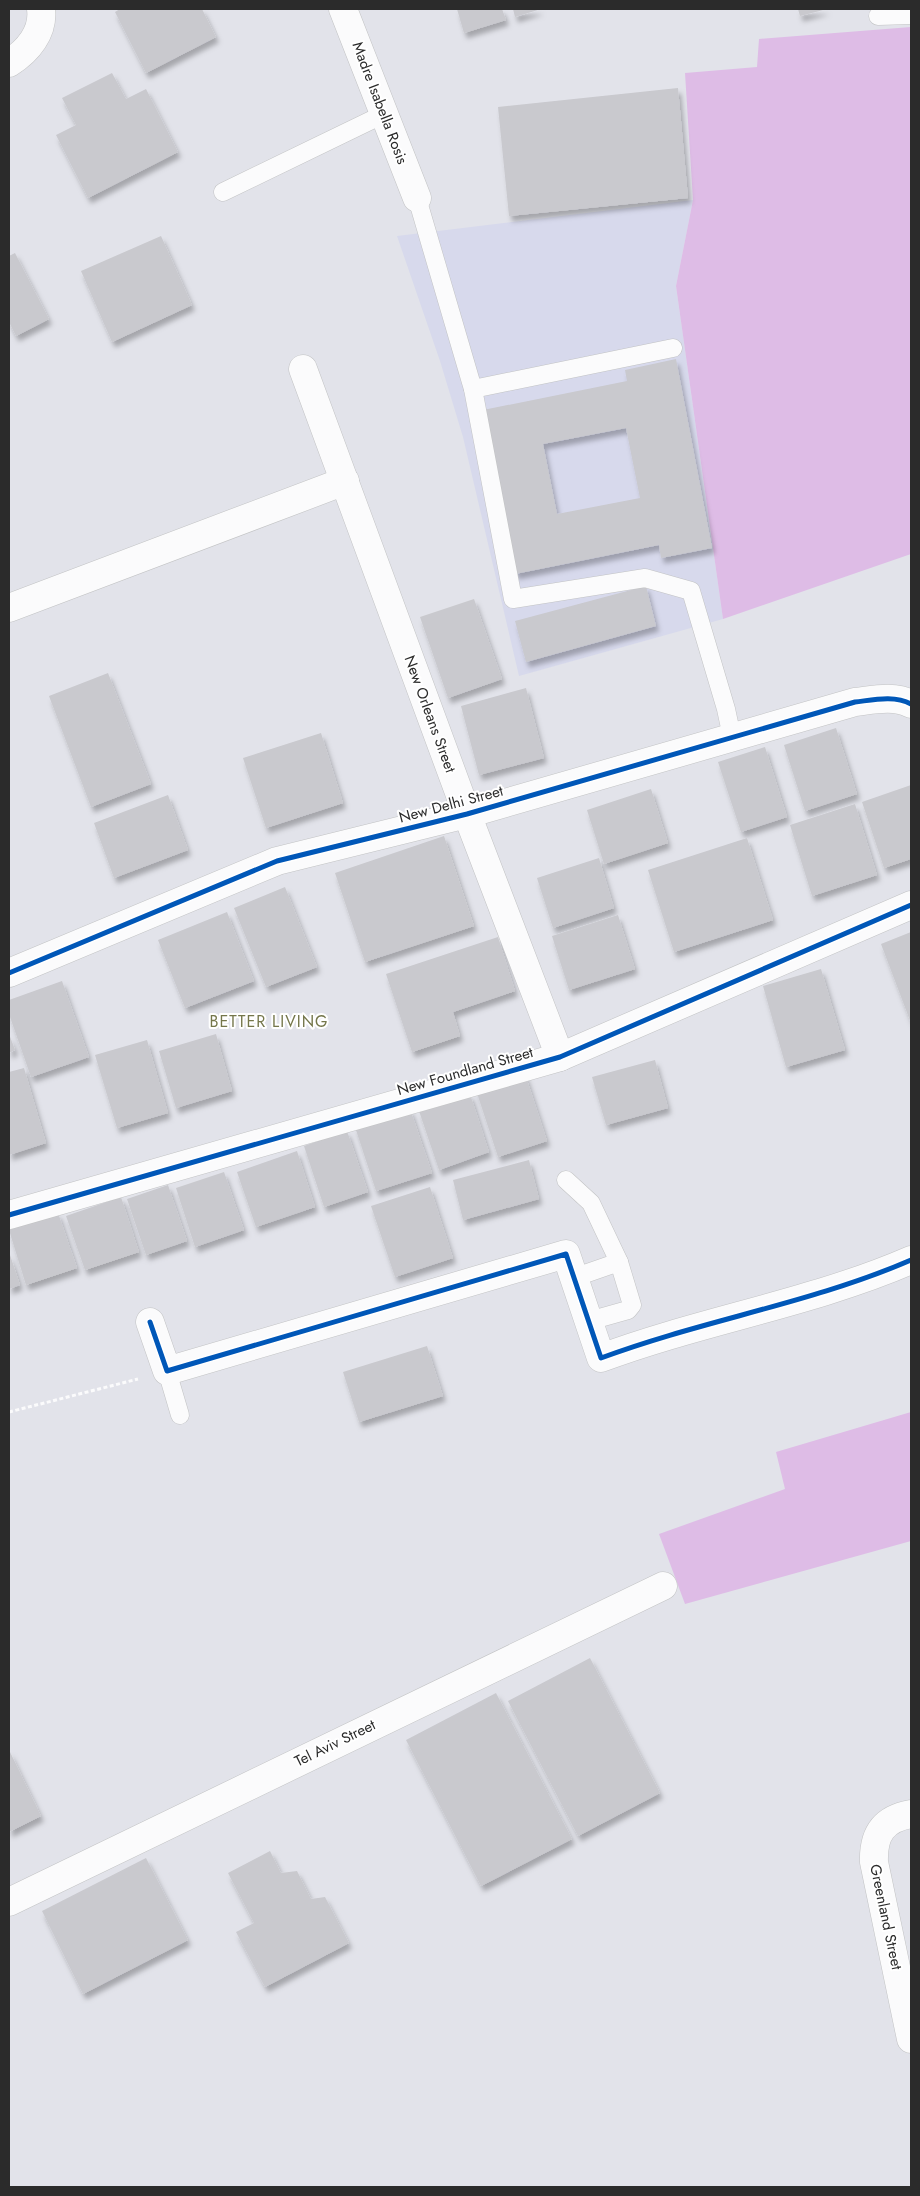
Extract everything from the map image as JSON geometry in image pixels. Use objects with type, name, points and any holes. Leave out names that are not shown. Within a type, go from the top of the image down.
[{"type":"street","points":[[9,63],[19,56],[36,37],[42,18],[41,9]]},
{"type":"street","name":"Madre Isabella Rosis","points":[[343,9],[417,198]]},
{"type":"street","name":"New Orleans Street","points":[[303,369],[467,814],[560,1057]]},
{"type":"street","points":[[9,608],[345,481]]},
{"type":"street","name":"New Delhi Street","points":[[9,973],[277,861],[467,814],[855,702],[882,699],[904,700],[911,704]]},
{"type":"street","name":"New Foundland Street","points":[[9,1215],[560,1057],[911,905]]},
{"type":"street","points":[[150,1322],[168,1371],[566,1254],[572,1278],[601,1358],[650,1339],[870,1278],[911,1260]]},
{"type":"street","name":"Tel Aviv Street","points":[[9,1902],[663,1586]]},
{"type":"street","name":"Greenland Street","points":[[911,1814],[899,1816],[887,1824],[873,1846],[874,1862],[911,2039]]},
{"type":"lane","points":[[878,16],[911,15]]},
{"type":"lane","points":[[222,192],[384,114]]},
{"type":"lane","points":[[417,198],[473,389],[513,599],[645,578],[691,591],[726,709],[732,738]]},
{"type":"lane","points":[[473,389],[673,348]]},
{"type":"lane","points":[[566,1180],[591,1203],[619,1262],[632,1305],[628,1310],[589,1321]]},
{"type":"lane","points":[[572,1278],[619,1262]]},
{"type":"lane","points":[[168,1371],[180,1415]]},
{"type":"path","points":[[9,1412],[168,1371]]},
{"type":"shaded area","points":[[911,27],[911,554],[723,619],[676,286],[693,200],[685,73],[757,67],[759,39]]},
{"type":"shaded area","points":[[693,200],[676,286],[723,619],[519,676],[463,437],[440,361],[397,236]]},
{"type":"shaded area","points":[[911,1412],[911,1541],[685,1604],[659,1534],[785,1489],[776,1452]]},
{"type":"building","points":[[120,9],[202,9],[216,37],[146,73],[115,12]]},
{"type":"building","points":[[457,9],[502,9],[506,20],[464,33]]},
{"type":"building","points":[[513,9],[541,9],[515,17]]},
{"type":"building","points":[[798,9],[827,9],[800,16]]},
{"type":"building","points":[[112,73],[126,99],[146,89],[178,152],[88,198],[56,135],[76,125],[62,98]]},
{"type":"building","points":[[678,88],[688,198],[509,216],[498,107]]},
{"type":"building","points":[[161,236],[192,305],[112,342],[81,271]]},
{"type":"building","points":[[15,253],[49,319],[16,336],[9,322],[9,256]]},
{"type":"building","points":[[676,359],[712,548],[661,558],[659,545],[515,574],[483,410],[627,381],[625,370]],"holes":[[[626,428],[640,498],[557,514],[543,444]]]},
{"type":"building","points":[[646,586],[656,626],[526,662],[515,621]]},
{"type":"building","points":[[474,599],[502,679],[448,698],[420,617]]},
{"type":"building","points":[[108,673],[151,784],[91,807],[49,696]]},
{"type":"building","points":[[526,688],[544,758],[479,775],[461,706]]},
{"type":"building","points":[[836,728],[857,794],[805,811],[784,745]]},
{"type":"building","points":[[321,733],[343,803],[266,828],[243,758]]},
{"type":"building","points":[[765,747],[787,817],[741,832],[718,762]]},
{"type":"building","points":[[911,785],[911,859],[884,868],[862,802]]},
{"type":"building","points":[[651,789],[668,843],[604,864],[587,810]]},
{"type":"building","points":[[168,795],[188,850],[114,878],[94,823]]},
{"type":"building","points":[[855,804],[877,875],[812,896],[790,825]]},
{"type":"building","points":[[444,836],[474,926],[365,962],[335,873]]},
{"type":"building","points":[[747,838],[773,920],[674,952],[648,870]]},
{"type":"building","points":[[599,858],[614,908],[553,928],[537,878]]},
{"type":"building","points":[[285,887],[317,967],[266,987],[234,908]]},
{"type":"building","points":[[227,912],[254,981],[185,1008],[158,940]]},
{"type":"building","points":[[618,915],[635,969],[569,990],[552,936]]},
{"type":"building","points":[[911,932],[911,1023],[881,944]]},
{"type":"building","points":[[498,937],[515,991],[453,1012],[460,1036],[412,1052],[386,974]]},
{"type":"building","points":[[821,969],[845,1050],[786,1067],[763,986]]},
{"type":"building","points":[[62,981],[89,1057],[31,1077],[9,1014],[9,1000]]},
{"type":"building","points":[[9,1034],[15,1050],[9,1053]]},
{"type":"building","points":[[216,1034],[232,1091],[176,1108],[159,1051]]},
{"type":"building","points":[[147,1040],[168,1113],[117,1128],[95,1055]]},
{"type":"building","points":[[655,1060],[668,1108],[606,1125],[592,1077]]},
{"type":"building","points":[[24,1068],[46,1143],[9,1155],[9,1072]]},
{"type":"building","points":[[525,1074],[547,1141],[498,1157],[476,1090]]},
{"type":"building","points":[[470,1094],[489,1152],[439,1170],[419,1111]]},
{"type":"building","points":[[410,1109],[432,1173],[376,1191],[355,1127]]},
{"type":"building","points":[[347,1131],[368,1192],[324,1207],[304,1146]]},
{"type":"building","points":[[297,1151],[315,1207],[256,1227],[237,1172]]},
{"type":"building","points":[[529,1160],[539,1199],[463,1220],[453,1180]]},
{"type":"building","points":[[224,1172],[244,1230],[195,1247],[176,1188]]},
{"type":"building","points":[[168,1185],[187,1241],[146,1255],[127,1199]]},
{"type":"building","points":[[430,1187],[453,1258],[395,1277],[371,1206]]},
{"type":"building","points":[[121,1197],[139,1252],[85,1270],[66,1216]]},
{"type":"building","points":[[58,1213],[77,1268],[26,1285],[9,1230]]},
{"type":"building","points":[[9,1252],[20,1285],[9,1289]]},
{"type":"building","points":[[427,1346],[443,1396],[359,1422],[343,1372]]},
{"type":"building","points":[[590,1658],[660,1793],[578,1836],[508,1701]]},
{"type":"building","points":[[496,1693],[572,1839],[481,1886],[406,1740]]},
{"type":"building","points":[[9,1750],[41,1816],[9,1832]]},
{"type":"building","points":[[270,1851],[281,1873],[297,1871],[311,1899],[325,1897],[349,1943],[265,1987],[236,1932],[254,1923],[228,1873]]},
{"type":"building","points":[[146,1858],[188,1940],[83,1994],[42,1911]]},
{"type":"cycle path","points":[[9,973],[277,861],[467,814],[855,702],[891,699],[911,704]]},
{"type":"cycle path","points":[[9,1215],[560,1057],[911,905]]},
{"type":"cycle path","points":[[150,1322],[167,1371],[566,1254],[601,1358],[679,1333],[835,1288],[911,1260]]},
{"type":"district","name":"BETTER LIVING","points":[[269,1021]]}]
